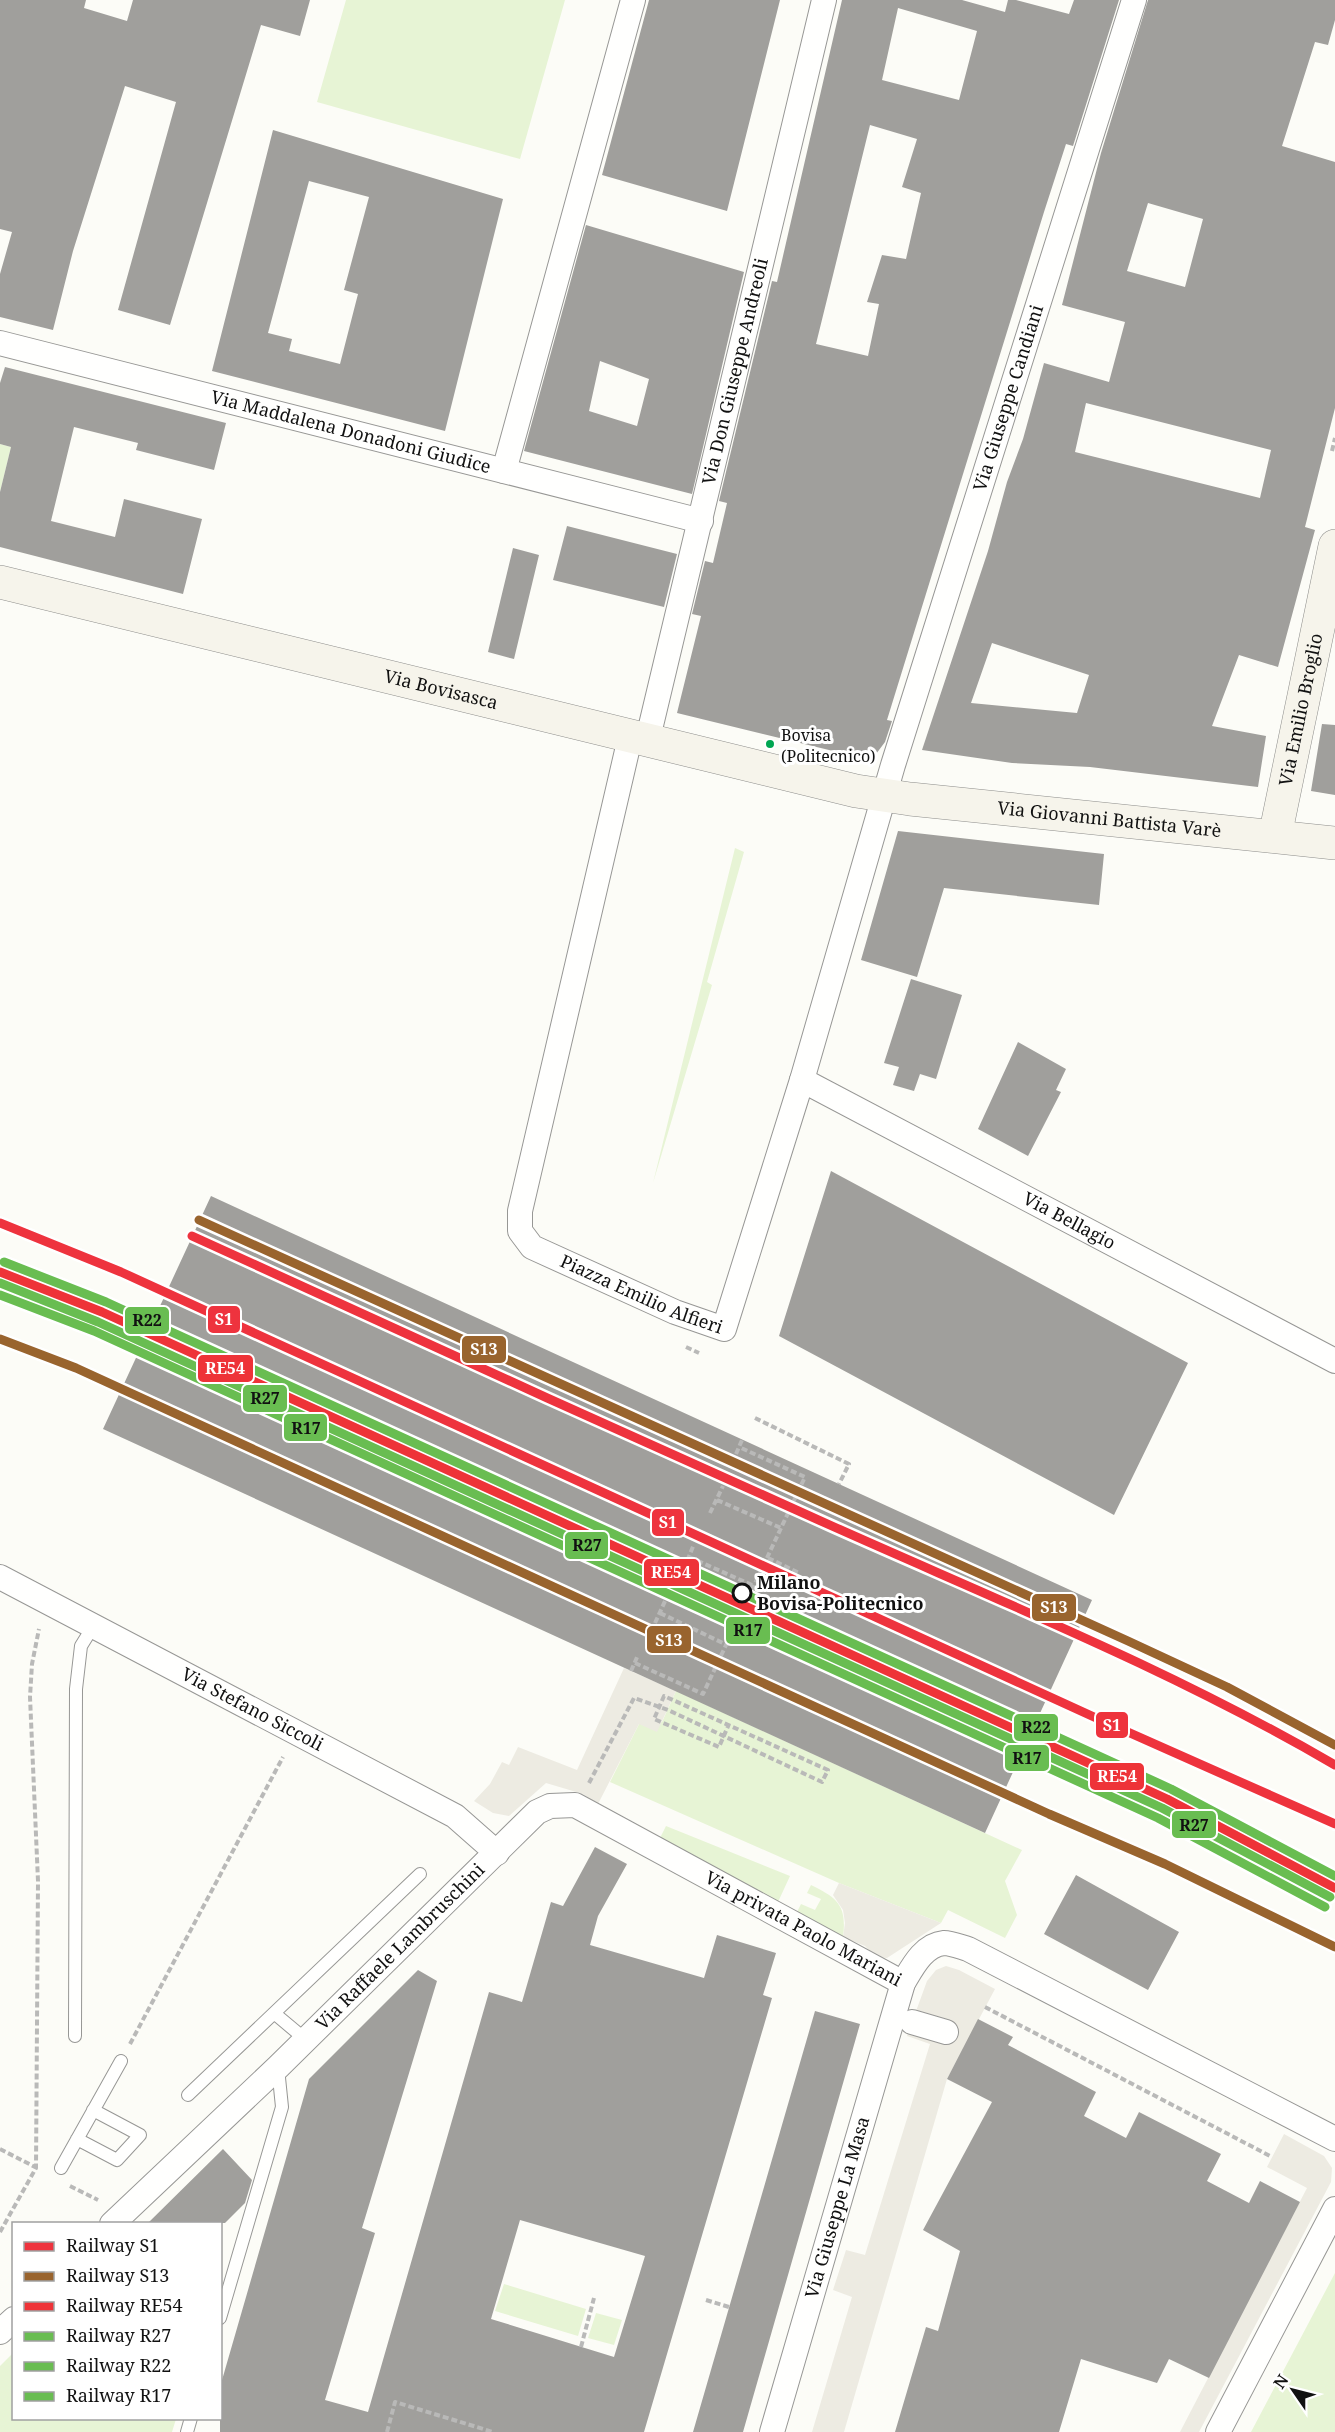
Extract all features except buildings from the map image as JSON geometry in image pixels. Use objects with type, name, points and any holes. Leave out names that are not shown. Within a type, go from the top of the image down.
[{"type":"street","points":[[504,471],[633,0]]},
{"type":"street","name":"Via Don Giuseppe Andreoli","points":[[639,740],[701,521],[824,0]]},
{"type":"street","name":"Via Giuseppe Candiani","points":[[883,795],[1134,0]]},
{"type":"street","name":"Via Maddalena Donadoni Giudice","points":[[0,343],[701,521]]},
{"type":"street","name":"Via Emilio Broglio","points":[[1275,836],[1335,546]]},
{"type":"street","name":"Via Bovisasca","points":[[0,582],[639,740],[883,795]]},
{"type":"street","name":"Piazza Emilio Alfieri","points":[[639,740],[520,1212],[520,1231],[532,1248],[675,1312],[724,1329],[802,1080],[883,795]]},
{"type":"street","name":"Via Giovanni Battista Varè","points":[[883,795],[1335,843]]},
{"type":"street","name":"Via Bellagio","points":[[802,1080],[1335,1361]]},
{"type":"street","name":"Via Stefano Siccoli","points":[[0,1577],[455,1816],[497,1853]]},
{"type":"street","name":"Via privata Paolo Mariani","points":[[497,1853],[537,1812],[550,1806],[575,1805],[903,1983],[915,1962],[927,1950],[944,1943],[968,1949],[1335,2139]]},
{"type":"street","name":"Via Raffaele Lambruschini","points":[[113,2222],[278,2067],[497,1853]]},
{"type":"street","name":"Via Giuseppe La Masa","points":[[772,2432],[903,1983]]},
{"type":"street","points":[[912,2022],[946,2032]]},
{"type":"street","points":[[1218,2432],[1335,2210]]},
{"type":"street","points":[[0,2332],[12,2321]]},
{"type":"lane","points":[[75,2036],[76,1689],[81,1646],[94,1625]]},
{"type":"lane","points":[[189,2095],[420,1874]]},
{"type":"lane","name":"Via Raffaele Lambruschini","points":[[274,2013],[305,2039]]},
{"type":"lane","points":[[61,2168],[121,2061]]},
{"type":"lane","points":[[222,2311],[282,2107],[278,2067]]},
{"type":"lane","points":[[77,2139],[117,2160],[140,2135],[93,2110]]},
{"type":"path","points":[[1332,451],[1335,438]]},
{"type":"path","points":[[755,1418],[849,1464],[839,1484]]},
{"type":"path","points":[[736,1454],[742,1440]]},
{"type":"path","points":[[635,1663],[704,1694],[805,1477],[739,1447]]},
{"type":"path","points":[[710,1513],[723,1486]]},
{"type":"path","points":[[717,1500],[781,1528]]},
{"type":"path","points":[[684,1569],[694,1544]]},
{"type":"path","points":[[689,1557],[754,1586]]},
{"type":"path","points":[[768,1558],[799,1573]]},
{"type":"path","points":[[655,1623],[666,1599]]},
{"type":"path","points":[[660,1613],[727,1644]]},
{"type":"path","points":[[741,1614],[773,1629]]},
{"type":"path","points":[[0,2232],[36,2168],[38,1881],[30,1696],[32,1664],[41,1620]]},
{"type":"path","points":[[631,1671],[638,1655]]},
{"type":"path","points":[[590,1784],[634,1698],[659,1707],[822,1782],[828,1770],[729,1724],[664,1696],[659,1707],[654,1719],[719,1747],[729,1724]]},
{"type":"path","points":[[121,2061],[296,1732]]},
{"type":"path","points":[[985,2007],[1272,2157]]},
{"type":"path","points":[[0,2149],[46,2173]]},
{"type":"path","points":[[64,2183],[101,2202]]},
{"type":"path","points":[[581,2347],[594,2298]]},
{"type":"path","points":[[706,2300],[729,2307]]},
{"type":"path","points":[[387,2432],[395,2402],[493,2432]]},
{"type":"green space","points":[[346,0],[565,0],[520,159],[317,102]]},
{"type":"green space","points":[[0,444],[11,447],[0,492]]},
{"type":"green space","points":[[735,848],[744,852],[707,982],[712,985],[653,1183]]},
{"type":"green space","points":[[676,1691],[1022,1850],[1005,1881],[1017,1915],[1005,1938],[948,1910],[941,1923],[839,1883],[610,1782],[639,1724],[662,1722]]},
{"type":"green space","points":[[666,1826],[790,1876],[778,1902],[660,1838]]},
{"type":"green space","points":[[811,1885],[828,1894],[839,1904],[844,1926],[843,1937],[797,1912],[801,1904],[815,1910],[821,1899],[807,1893]]},
{"type":"green space","points":[[1335,2273],[1335,2432],[1251,2432]]},
{"type":"green space","points":[[504,2284],[586,2309],[578,2336],[495,2311]]},
{"type":"green space","points":[[596,2313],[622,2320],[614,2345],[588,2338]]},
{"type":"green space","points":[[12,2354],[12,2420],[176,2420],[172,2432],[0,2432],[0,2366]]},
{"type":"shaded area","points":[[624,1668],[676,1691],[657,1732],[639,1724],[598,1804],[583,1794],[546,1783],[509,1816],[493,1813],[474,1801],[490,1784],[502,1762],[509,1765],[518,1747],[577,1770]]},
{"type":"shaded area","points":[[839,1883],[941,1923],[887,1958],[876,1957],[865,1946],[843,1937],[845,1923],[843,1910],[833,1895]]},
{"type":"shaded area","points":[[946,1966],[959,1970],[995,1989],[947,2079],[844,2432],[812,2432],[852,2297],[833,2290],[846,2250],[865,2255],[930,2044],[907,2036],[927,1981],[936,1970]]},
{"type":"shaded area","points":[[1284,2134],[1324,2156],[1332,2168],[1331,2182],[1199,2432],[1180,2432],[1307,2188],[1267,2167]]},
{"type":"rail line","name":"S13","points":[[199,1220],[1128,1641],[1227,1687],[1335,1745]]},
{"type":"rail line","name":"S1","points":[[0,1223],[121,1272],[1094,1717],[1335,1824]]},
{"type":"rail line","name":"S1","points":[[192,1236],[1150,1668],[1335,1765]]},
{"type":"rail line","name":"R22","points":[[4,1262],[106,1302],[1171,1789],[1335,1876]]},
{"type":"rail line","name":"RE54","points":[[0,1272],[102,1312],[1167,1799],[1335,1888]]},
{"type":"rail line","name":"R27","points":[[0,1283],[98,1322],[1162,1808],[1330,1897]]},
{"type":"rail line","name":"R17","points":[[0,1295],[94,1331],[1158,1818],[1325,1907]]},
{"type":"rail line","name":"S13","points":[[0,1339],[76,1368],[1049,1814],[1165,1864],[1335,1947]]},
{"type":"place","name":"Bovisa (Politecnico)","points":[[770,744]]},
{"type":"place","name":"Milano Bovisa-Politecnico","points":[[742,1593]]}]
